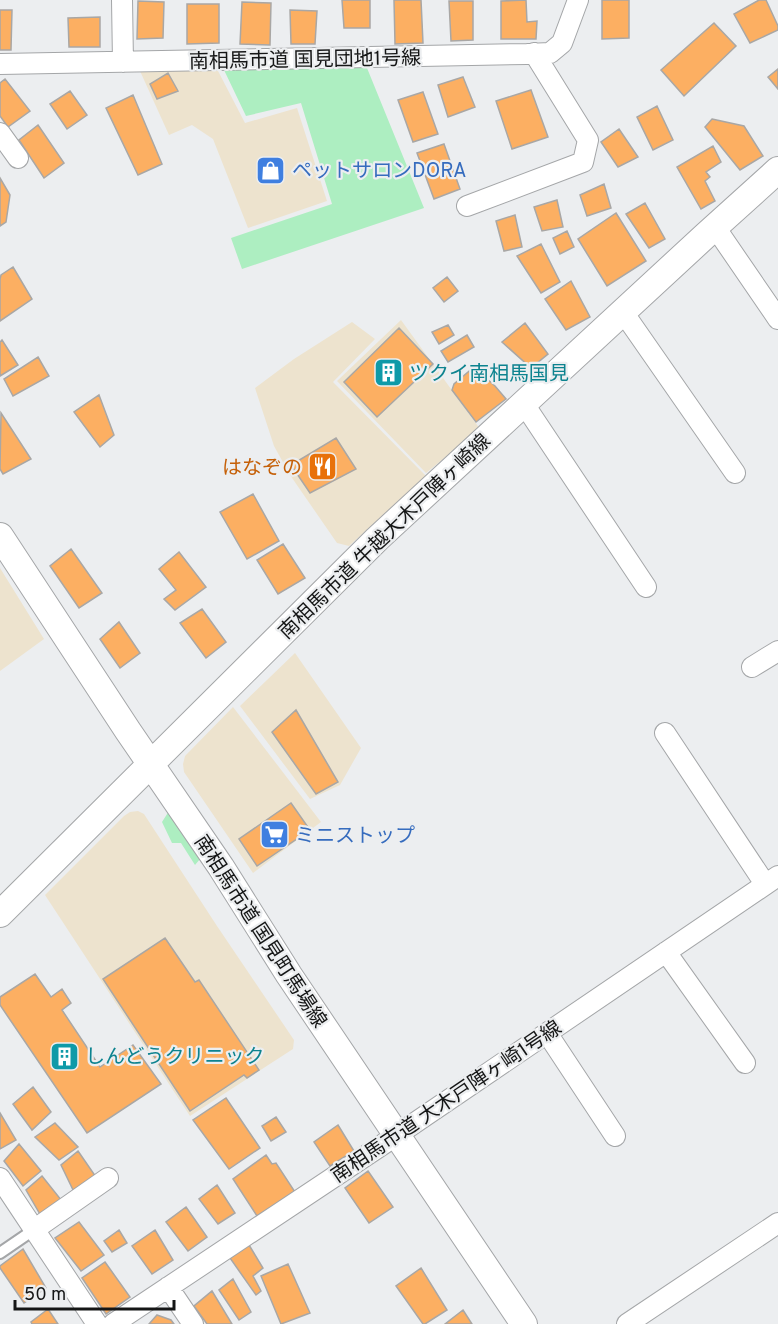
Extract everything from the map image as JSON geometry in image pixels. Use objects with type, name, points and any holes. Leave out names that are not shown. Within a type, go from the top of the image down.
[{"type":"street","points":[[122,0],[123,62]]},
{"type":"street","name":"南相馬市道 国見団地1号線","points":[[0,64],[550,53],[562,43],[578,0]]},
{"type":"street","points":[[466,206],[583,162],[588,140],[534,53]]},
{"type":"street","points":[[0,133],[18,158]]},
{"type":"street","name":"南相馬市道 牛越大木戸陣ヶ崎線","points":[[0,914],[378,539],[778,170]]},
{"type":"street","points":[[715,227],[778,319]]},
{"type":"street","points":[[623,312],[735,473]]},
{"type":"street","points":[[524,404],[646,587]]},
{"type":"street","name":"南相馬市道 国見町馬場線","points":[[0,536],[289,975],[524,1324]]},
{"type":"street","points":[[752,667],[778,651]]},
{"type":"street","points":[[665,733],[772,880]]},
{"type":"street","name":"南相馬市道 大木戸陣ヶ崎1号線","points":[[113,1324],[547,1034],[772,880]]},
{"type":"street","points":[[666,952],[745,1063]]},
{"type":"street","points":[[547,1034],[615,1136]]},
{"type":"street","points":[[34,1229],[108,1178]]},
{"type":"street","points":[[0,1179],[98,1324]]},
{"type":"street","points":[[627,1324],[778,1223]]},
{"type":"street","points":[[168,1287],[193,1324]]},
{"type":"lane","points":[[0,1253],[34,1229]]},
{"type":"shaded area","name":"ペットサロンDORA","points":[[217,69],[245,123],[297,108],[327,201],[248,228],[213,139],[192,125],[169,135],[140,71]]},
{"type":"shaded area","points":[[401,320],[480,429],[426,473],[337,381]]},
{"type":"shaded area","points":[[352,322],[375,339],[333,382],[426,476],[349,546],[337,543],[290,475],[274,446],[255,388],[294,359]]},
{"type":"shaded area","points":[[0,568],[44,639],[0,671]]},
{"type":"shaded area","points":[[295,653],[361,748],[340,785],[310,799],[240,706]]},
{"type":"shaded area","points":[[233,707],[321,822],[253,873],[184,772],[183,764],[185,756]]},
{"type":"shaded area","points":[[138,811],[144,814],[294,1040],[293,1049],[190,1116],[45,895],[124,816]]},
{"type":"green space","points":[[355,66],[367,68],[424,208],[242,269],[231,238],[332,204],[301,103],[246,116],[224,70]]},
{"type":"green space","points":[[169,811],[200,859],[195,865],[181,843],[172,843],[162,822]]},
{"type":"building","points":[[342,0],[370,0],[370,28],[344,28]]},
{"type":"building","points":[[394,0],[421,0],[423,43],[395,44]]},
{"type":"building","points":[[526,0],[527,22],[537,21],[536,39],[501,39],[501,1]]},
{"type":"building","points":[[602,0],[629,0],[629,38],[602,39]]},
{"type":"building","points":[[759,0],[766,0],[778,30],[750,43],[734,14]]},
{"type":"building","points":[[138,1],[164,2],[163,38],[137,39]]},
{"type":"building","points":[[449,1],[473,1],[473,40],[451,41]]},
{"type":"building","points":[[242,2],[271,3],[270,45],[240,44]]},
{"type":"building","points":[[187,4],[219,4],[219,43],[187,44]]},
{"type":"building","points":[[0,10],[12,10],[11,50],[0,50]]},
{"type":"building","points":[[290,10],[317,11],[315,44],[291,44]]},
{"type":"building","points":[[100,17],[100,47],[69,47],[68,18]]},
{"type":"building","points":[[714,23],[736,46],[684,96],[661,70]]},
{"type":"building","points":[[778,69],[778,89],[768,77]]},
{"type":"building","points":[[168,73],[178,91],[157,99],[150,84]]},
{"type":"building","points":[[463,77],[475,107],[448,117],[438,85]]},
{"type":"building","points":[[5,79],[30,111],[8,127],[0,116],[0,83]]},
{"type":"building","points":[[531,90],[548,137],[512,149],[496,101]]},
{"type":"building","points":[[70,91],[87,115],[67,129],[50,104]]},
{"type":"building","points":[[423,92],[438,134],[413,142],[398,100]]},
{"type":"building","points":[[133,95],[162,164],[138,175],[106,108]]},
{"type":"building","points":[[657,106],[673,140],[653,150],[637,117]]},
{"type":"building","points":[[712,119],[744,126],[763,156],[740,170],[705,127]]},
{"type":"building","points":[[38,125],[64,163],[44,178],[19,140]]},
{"type":"building","points":[[619,129],[638,157],[618,167],[601,142]]},
{"type":"building","points":[[444,144],[460,189],[434,199],[417,153]]},
{"type":"building","points":[[713,146],[721,162],[706,172],[710,177],[705,181],[715,201],[701,209],[677,167]]},
{"type":"building","points":[[0,178],[10,195],[6,222],[0,226]]},
{"type":"building","points":[[604,184],[611,208],[587,216],[580,195]]},
{"type":"building","points":[[557,200],[563,227],[542,231],[534,207]]},
{"type":"building","points":[[645,203],[665,239],[649,248],[626,214]]},
{"type":"building","points":[[616,213],[646,261],[607,286],[578,239]]},
{"type":"building","points":[[515,215],[522,247],[504,251],[496,221]]},
{"type":"building","points":[[567,231],[574,247],[560,254],[553,238]]},
{"type":"building","points":[[541,244],[560,282],[541,293],[517,256]]},
{"type":"building","points":[[13,267],[32,299],[0,321],[0,279],[1,275]]},
{"type":"building","points":[[447,277],[458,291],[444,302],[433,288]]},
{"type":"building","points":[[571,281],[590,317],[566,330],[545,299]]},
{"type":"building","points":[[525,323],[548,354],[531,368],[502,342]]},
{"type":"building","points":[[448,325],[454,335],[439,344],[432,332]]},
{"type":"building","name":"ツクイ南相馬国見","points":[[399,328],[433,364],[377,417],[344,382]]},
{"type":"building","points":[[467,335],[474,347],[448,362],[441,351]]},
{"type":"building","points":[[2,340],[18,365],[0,376],[0,342]]},
{"type":"building","points":[[38,357],[49,376],[13,396],[4,379]]},
{"type":"building","points":[[474,367],[506,399],[476,422],[452,390],[454,384]]},
{"type":"building","points":[[99,395],[114,435],[100,447],[74,412]]},
{"type":"building","points":[[1,413],[31,459],[3,474],[0,469]]},
{"type":"building","name":"はなぞの","points":[[336,438],[356,469],[310,493],[291,465]]},
{"type":"building","points":[[253,494],[279,541],[247,559],[220,512]]},
{"type":"building","points":[[283,544],[305,578],[278,594],[257,560]]},
{"type":"building","points":[[71,549],[102,593],[79,608],[50,566]]},
{"type":"building","points":[[179,552],[206,587],[175,610],[164,599],[176,590],[159,569]]},
{"type":"building","points":[[202,609],[226,642],[206,658],[180,623]]},
{"type":"building","points":[[119,622],[140,653],[120,668],[100,639]]},
{"type":"building","points":[[296,710],[338,782],[316,794],[272,732]]},
{"type":"building","name":"ミニストップ","points":[[291,803],[310,830],[257,866],[239,839]]},
{"type":"building","points":[[165,938],[195,982],[199,980],[259,1070],[247,1078],[244,1075],[190,1111],[103,979]]},
{"type":"building","name":"しんどうクリニック","points":[[35,974],[51,997],[62,989],[71,1003],[62,1010],[100,1067],[133,1045],[161,1084],[87,1133],[0,1005],[0,997]]},
{"type":"building","points":[[33,1087],[51,1112],[32,1130],[13,1104]]},
{"type":"building","points":[[226,1098],[260,1148],[229,1169],[193,1120]]},
{"type":"building","points":[[0,1113],[16,1140],[0,1149]]},
{"type":"building","points":[[276,1117],[286,1132],[271,1141],[262,1126]]},
{"type":"building","points":[[55,1123],[78,1147],[59,1160],[35,1137]]},
{"type":"building","points":[[338,1125],[354,1151],[330,1166],[314,1142]]},
{"type":"building","points":[[19,1144],[41,1171],[23,1186],[4,1161]]},
{"type":"building","points":[[78,1151],[96,1177],[74,1192],[61,1165]]},
{"type":"building","points":[[266,1155],[272,1164],[276,1163],[295,1192],[257,1216],[233,1179]]},
{"type":"building","points":[[368,1171],[393,1207],[369,1223],[345,1188]]},
{"type":"building","points":[[42,1176],[62,1201],[41,1216],[26,1190]]},
{"type":"building","points":[[217,1185],[235,1213],[218,1224],[199,1199]]},
{"type":"building","points":[[186,1207],[207,1237],[188,1251],[166,1222]]},
{"type":"building","points":[[79,1222],[104,1255],[81,1271],[55,1238]]},
{"type":"building","points":[[119,1230],[127,1243],[112,1252],[104,1241]]},
{"type":"building","points":[[155,1230],[173,1260],[152,1274],[132,1246]]},
{"type":"building","points":[[249,1245],[263,1268],[253,1276],[261,1291],[256,1295],[230,1258]]},
{"type":"building","points":[[23,1249],[46,1288],[24,1303],[0,1268]]},
{"type":"building","points":[[105,1262],[130,1297],[106,1314],[82,1278]]},
{"type":"building","points":[[288,1264],[310,1313],[281,1324],[261,1276]]},
{"type":"building","points":[[421,1268],[447,1310],[425,1324],[396,1286]]},
{"type":"building","points":[[233,1279],[251,1312],[239,1320],[219,1290]]},
{"type":"building","points":[[212,1291],[232,1324],[207,1324],[194,1306]]},
{"type":"building","points":[[48,1309],[58,1324],[32,1324],[31,1322]]},
{"type":"building","points":[[463,1310],[472,1324],[445,1324]]},
{"type":"building","points":[[157,1315],[171,1320],[174,1324],[149,1324]]},
{"type":"place","name":"ペットサロンDORA","points":[[271,170]]},
{"type":"place","name":"ツクイ南相馬国見","points":[[388,373]]},
{"type":"place","name":"はなぞの","points":[[323,467]]},
{"type":"place","name":"ミニストップ","points":[[274,835]]},
{"type":"place","name":"しんどうクリニック","points":[[64,1056]]}]
